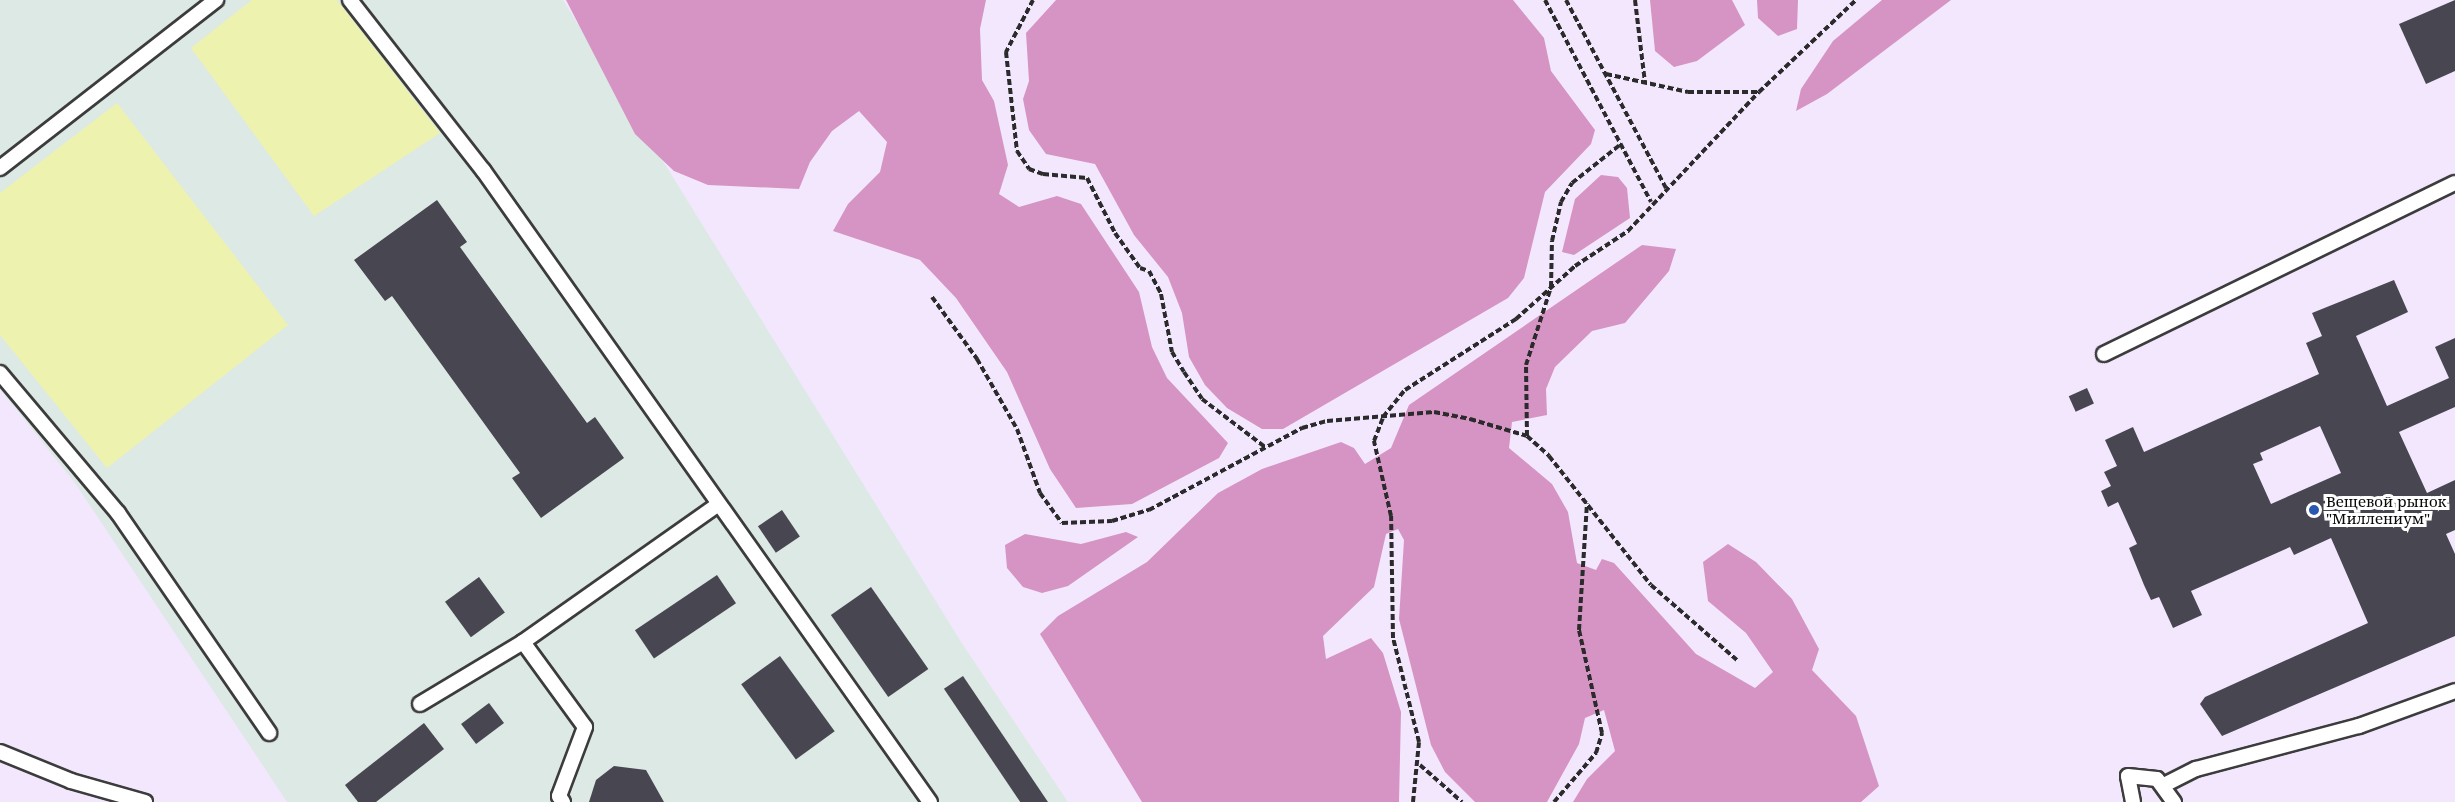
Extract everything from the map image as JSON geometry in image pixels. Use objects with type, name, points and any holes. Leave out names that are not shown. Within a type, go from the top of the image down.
[{"type":"lane","points":[[0,168],[216,0]]},
{"type":"lane","points":[[350,0],[483,170],[717,505],[930,802]]},
{"type":"lane","points":[[2104,354],[2455,183]]},
{"type":"lane","points":[[0,373],[118,513],[268,732]]},
{"type":"lane","points":[[420,704],[523,642],[717,505]]},
{"type":"lane","points":[[523,642],[585,728],[559,796],[563,802]]},
{"type":"lane","points":[[2133,802],[2128,776],[2164,785],[2196,769],[2359,726],[2455,690]]},
{"type":"lane","points":[[0,752],[70,781],[145,802]]},
{"type":"lane","points":[[2164,785],[2174,802]]},
{"type":"path","points":[[1033,0],[1006,52],[1017,151],[1029,169],[1043,174],[1087,178],[1115,233],[1157,286],[1172,352],[1184,372],[1202,399],[1265,447]]},
{"type":"path","points":[[1545,0],[1651,202]]},
{"type":"path","points":[[1566,0],[1666,188]]},
{"type":"path","points":[[1635,0],[1645,83]]},
{"type":"path","points":[[1413,802],[1419,765],[1415,709],[1393,638],[1391,516],[1374,441],[1383,417],[1405,390],[1507,326],[1551,287],[1628,231],[1651,202],[1759,92],[1856,0]]},
{"type":"path","points":[[1606,74],[1688,92],[1759,92]]},
{"type":"path","points":[[1527,436],[1526,365],[1551,287],[1552,241],[1561,202],[1572,183],[1621,144]]},
{"type":"path","points":[[932,297],[977,360],[1017,429],[1040,493],[1062,523],[1112,521],[1149,510],[1265,447],[1327,421],[1434,412],[1527,436],[1587,502],[1650,585],[1737,660]]},
{"type":"path","points":[[1554,802],[1596,753],[1602,733],[1579,630],[1587,502]]},
{"type":"path","points":[[1419,765],[1462,802]]},
{"type":"shaded area","points":[[0,0],[563,0],[963,645],[1068,802],[287,802],[75,483],[0,389]]},
{"type":"shaded area","points":[[252,0],[337,0],[440,133],[314,216],[191,48]]},
{"type":"shaded area","points":[[566,0],[986,0],[980,29],[982,80],[994,101],[1008,165],[999,194],[1019,207],[1057,196],[1081,204],[1139,292],[1152,347],[1167,378],[1228,443],[1219,458],[1132,504],[1076,508],[1050,469],[1007,372],[956,298],[920,260],[833,231],[848,204],[880,172],[887,142],[859,111],[832,131],[810,162],[799,189],[708,185],[674,171],[635,134]]},
{"type":"shaded area","points":[[1056,0],[1513,0],[1544,38],[1551,71],[1595,130],[1591,144],[1545,192],[1524,278],[1508,298],[1283,429],[1262,429],[1227,408],[1205,385],[1189,357],[1182,313],[1168,277],[1134,235],[1095,164],[1046,154],[1029,130],[1023,99],[1029,81],[1026,33]]},
{"type":"shaded area","points":[[1650,0],[1732,0],[1745,25],[1697,61],[1674,67],[1655,51]]},
{"type":"shaded area","points":[[1757,0],[1798,0],[1797,29],[1778,36],[1758,18]]},
{"type":"shaded area","points":[[1882,0],[1951,0],[1827,94],[1796,111],[1801,89],[1833,41]]},
{"type":"shaded area","points":[[117,103],[288,325],[107,468],[0,335],[0,193]]},
{"type":"shaded area","points":[[1601,175],[1618,177],[1627,188],[1630,218],[1574,255],[1562,252],[1575,199]]},
{"type":"shaded area","points":[[1642,245],[1676,249],[1669,271],[1625,323],[1592,331],[1555,367],[1546,389],[1547,415],[1512,422],[1509,448],[1552,484],[1568,512],[1577,563],[1596,570],[1602,559],[1614,563],[1696,654],[1755,688],[1773,672],[1746,633],[1708,601],[1703,562],[1728,544],[1756,562],[1792,599],[1819,649],[1812,670],[1856,716],[1879,786],[1861,802],[1573,802],[1587,779],[1615,751],[1604,710],[1585,718],[1579,744],[1547,802],[1475,802],[1445,772],[1431,745],[1399,619],[1404,540],[1398,529],[1386,534],[1374,587],[1323,636],[1326,659],[1371,638],[1383,653],[1401,712],[1399,802],[1142,802],[1040,634],[1058,616],[1147,562],[1218,493],[1262,469],[1341,442],[1354,448],[1365,464],[1391,448],[1409,405]]},
{"type":"shaded area","points":[[1126,532],[1138,537],[1068,586],[1042,593],[1023,587],[1007,568],[1005,545],[1025,534],[1081,544]]},
{"type":"building","points":[[2455,0],[2455,71],[2426,84],[2399,24]]},
{"type":"building","points":[[437,200],[467,242],[460,247],[587,423],[595,417],[624,458],[541,518],[512,478],[520,473],[392,296],[385,301],[354,260]]},
{"type":"building","name":"Вещевой рынок \"Миллениум\"","points":[[2394,280],[2408,312],[2356,336],[2387,406],[2449,378],[2435,347],[2455,338],[2455,407],[2399,432],[2427,493],[2455,480],[2455,530],[2446,534],[2455,554],[2455,636],[2222,736],[2200,704],[2205,697],[2368,623],[2331,538],[2294,555],[2290,547],[2191,591],[2202,615],[2173,628],[2159,597],[2151,600],[2144,585],[2129,548],[2137,544],[2118,502],[2108,507],[2101,491],[2111,486],[2104,472],[2117,466],[2105,440],[2133,427],[2144,452],[2319,374],[2306,343],[2322,336],[2312,313]],"holes":[[[2320,426],[2341,473],[2271,504],[2253,464],[2263,460],[2260,453]]]},
{"type":"building","points":[[2087,388],[2094,404],[2076,412],[2069,396]]},
{"type":"building","points":[[782,510],[800,537],[776,553],[758,526]]},
{"type":"building","points":[[717,575],[736,603],[654,659],[635,630]]},
{"type":"building","points":[[479,577],[505,613],[471,637],[445,602]]},
{"type":"building","points":[[871,587],[928,669],[888,697],[831,615]]},
{"type":"building","points":[[780,656],[835,731],[796,759],[741,684]]},
{"type":"building","points":[[963,676],[1048,802],[1020,802],[944,689]]},
{"type":"building","points":[[489,703],[504,723],[476,744],[461,724]]},
{"type":"building","points":[[424,723],[444,749],[376,802],[358,802],[345,785]]},
{"type":"building","points":[[614,766],[646,770],[664,802],[589,802],[596,780]]},
{"type":"place","name":"Вещевой рынок \"Миллениум\"","points":[[2314,510]]}]
